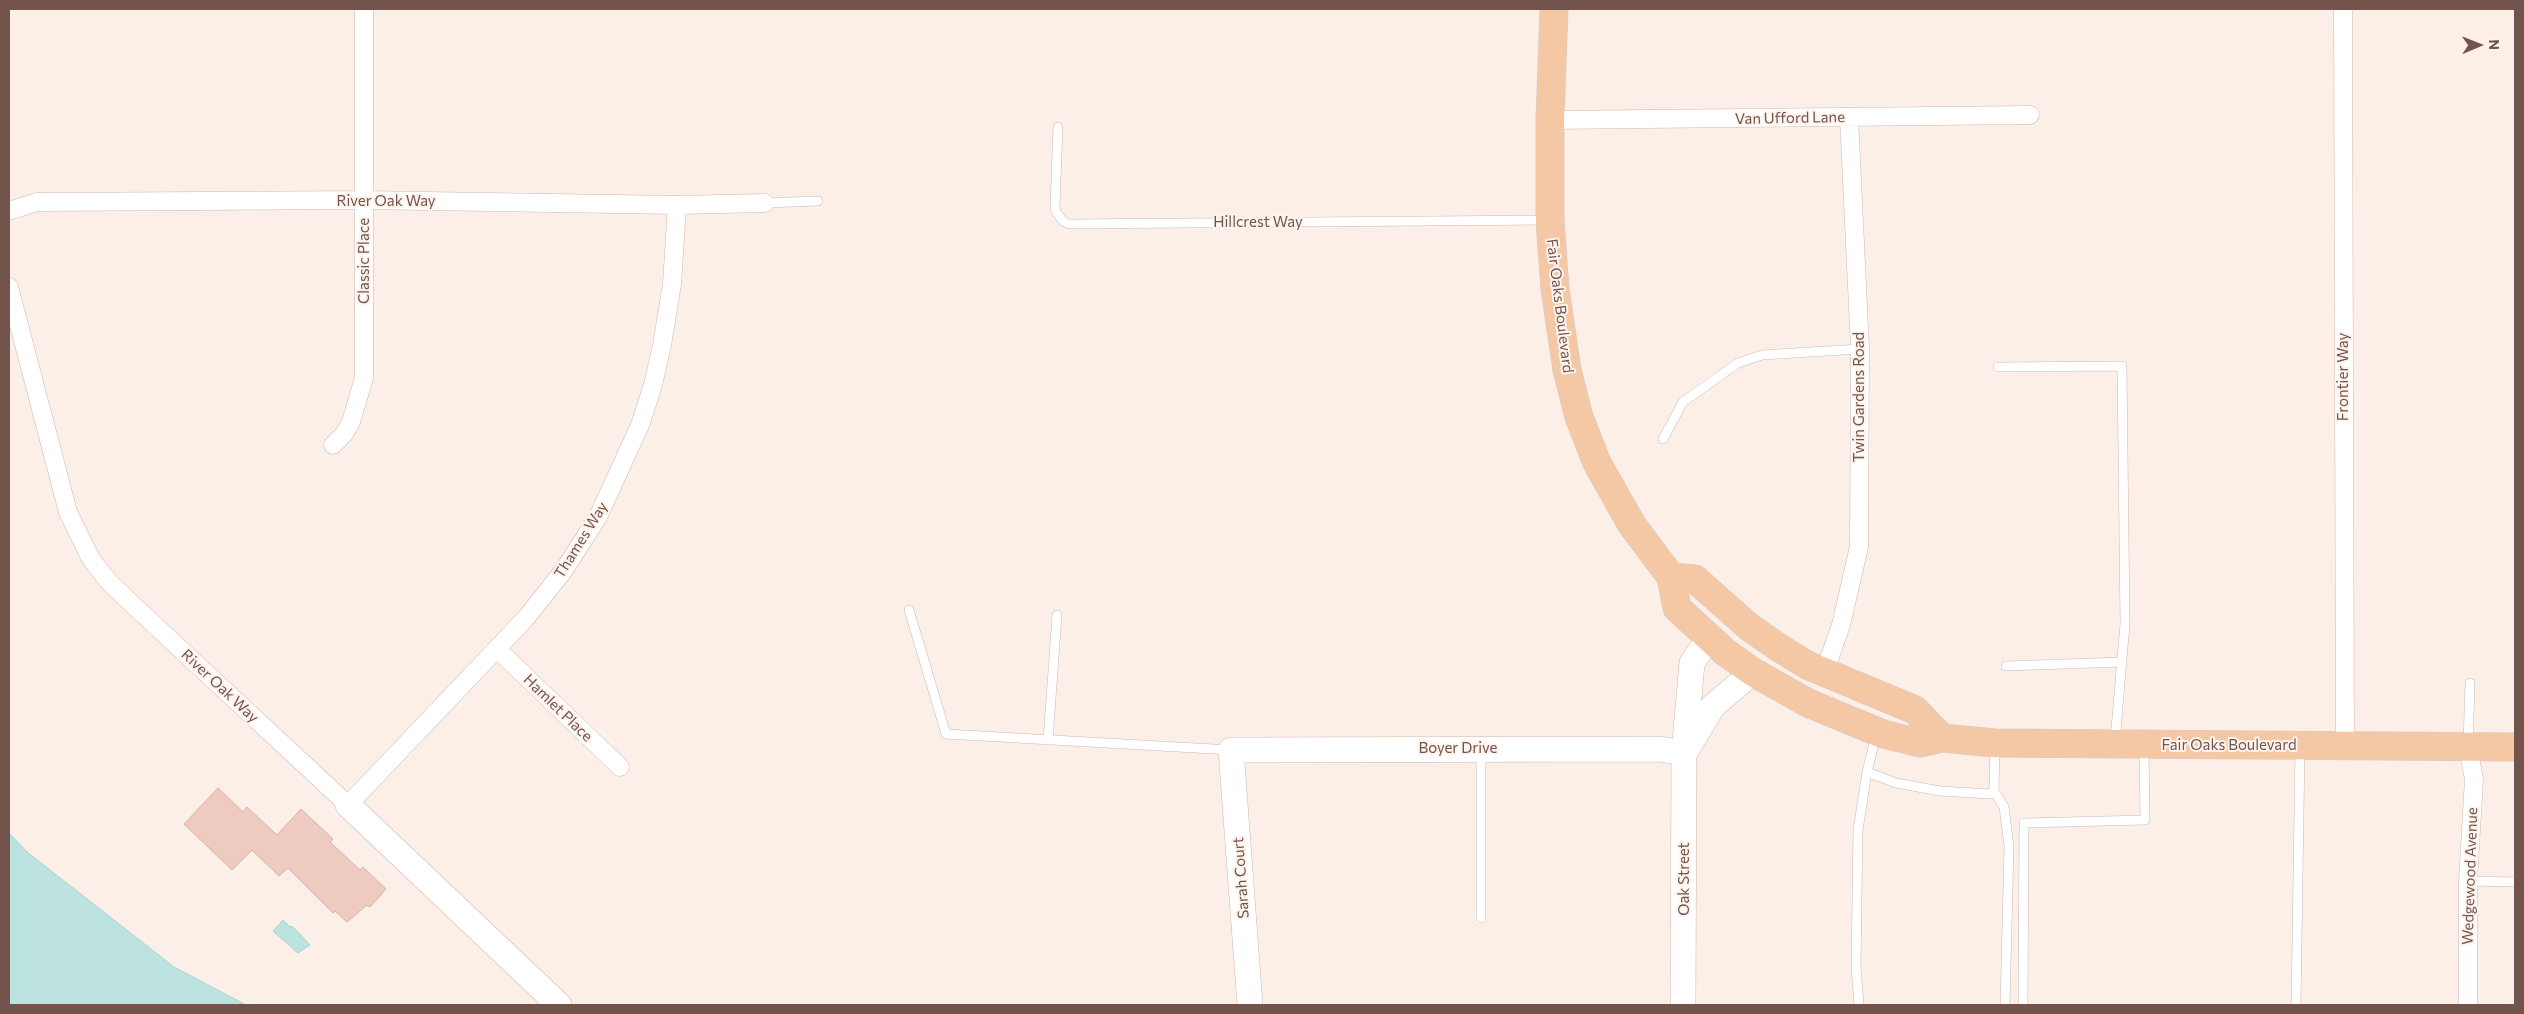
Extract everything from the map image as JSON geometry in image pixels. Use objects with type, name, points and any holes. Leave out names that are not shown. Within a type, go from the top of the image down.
[{"type":"main road","name":"Fair Oaks Boulevard","points":[[1554,9],[1550,120],[1550,220],[1555,288],[1566,370],[1580,417],[1597,463],[1619,504],[1632,525],[1671,577],[1677,608],[1709,638],[1753,672],[1808,702],[1877,732],[1920,742],[1942,738],[1995,743],[2515,747]]},
{"type":"main road","points":[[1671,577],[1695,579],[1749,627],[1800,661],[1824,673],[1915,710],[1942,738]]},
{"type":"main road","points":[[1709,638],[1749,647],[1776,665],[1800,661]]},
{"type":"street","name":"Classic Place","points":[[333,445],[344,434],[351,422],[364,378],[364,9]]},
{"type":"street","name":"Frontier Way","points":[[2343,9],[2345,746]]},
{"type":"street","name":"Van Ufford Lane","points":[[1550,120],[2030,115]]},
{"type":"street","name":"Twin Gardens Road","points":[[1824,673],[1841,625],[1859,547],[1860,349],[1849,117]]},
{"type":"street","name":"River Oak Way","points":[[9,211],[37,202],[364,200],[677,205],[765,204]]},
{"type":"street","name":"Thames Way","points":[[348,804],[526,618],[564,570],[598,517],[616,481],[640,424],[662,345],[672,284],[677,205]]},
{"type":"street","name":"River Oak Way","points":[[9,287],[68,512],[92,559],[109,582],[348,804],[560,1005]]},
{"type":"street","points":[[1684,754],[1692,664],[1709,638]]},
{"type":"street","name":"Hamlet Place","points":[[496,649],[620,767]]},
{"type":"street","points":[[1684,754],[1713,706],[1753,672]]},
{"type":"street","name":"Wedgewood Avenue","points":[[2468,747],[2474,779],[2468,881],[2468,1005]]},
{"type":"street","name":"Boyer Drive","points":[[1231,750],[1660,749],[1684,754]]},
{"type":"street","name":"Sarah Court","points":[[1231,750],[1250,1005]]},
{"type":"street","name":"Oak Street","points":[[1683,1005],[1684,754]]},
{"type":"lane","name":"Hillcrest Way","points":[[1058,127],[1055,206],[1056,212],[1063,221],[1069,224],[1550,220]]},
{"type":"lane","points":[[765,204],[818,201]]},
{"type":"lane","points":[[1664,439],[1683,402],[1738,364],[1762,355],[1860,349]]},
{"type":"lane","points":[[1998,367],[2122,366],[2125,624],[2114,744]]},
{"type":"lane","points":[[909,610],[946,734],[1231,750]]},
{"type":"lane","points":[[1048,740],[1057,615]]},
{"type":"lane","points":[[2006,666],[2122,662]]},
{"type":"lane","points":[[2468,747],[2470,683]]},
{"type":"lane","points":[[1858,1005],[1856,967],[1858,830],[1867,772],[1877,732]]},
{"type":"lane","points":[[1995,743],[1994,791],[2004,808],[2009,846],[2004,1005]]},
{"type":"lane","points":[[2023,1005],[2024,823],[2146,820],[2144,744]]},
{"type":"lane","points":[[2296,1005],[2300,746]]},
{"type":"lane","points":[[1481,748],[1481,918]]},
{"type":"lane","points":[[1867,772],[1896,783],[1940,792],[1990,794],[1994,791]]},
{"type":"lane","points":[[2468,881],[2515,882]]},
{"type":"water","points":[[9,833],[27,852],[174,967],[246,1005],[9,1005]]},
{"type":"water","points":[[283,920],[290,927],[292,926],[310,945],[298,953],[273,931]]},
{"type":"building","points":[[218,788],[243,812],[247,807],[277,835],[301,809],[333,839],[330,842],[360,870],[363,867],[386,889],[370,907],[367,905],[347,922],[335,911],[333,913],[288,868],[279,876],[252,850],[232,870],[184,824]]}]
